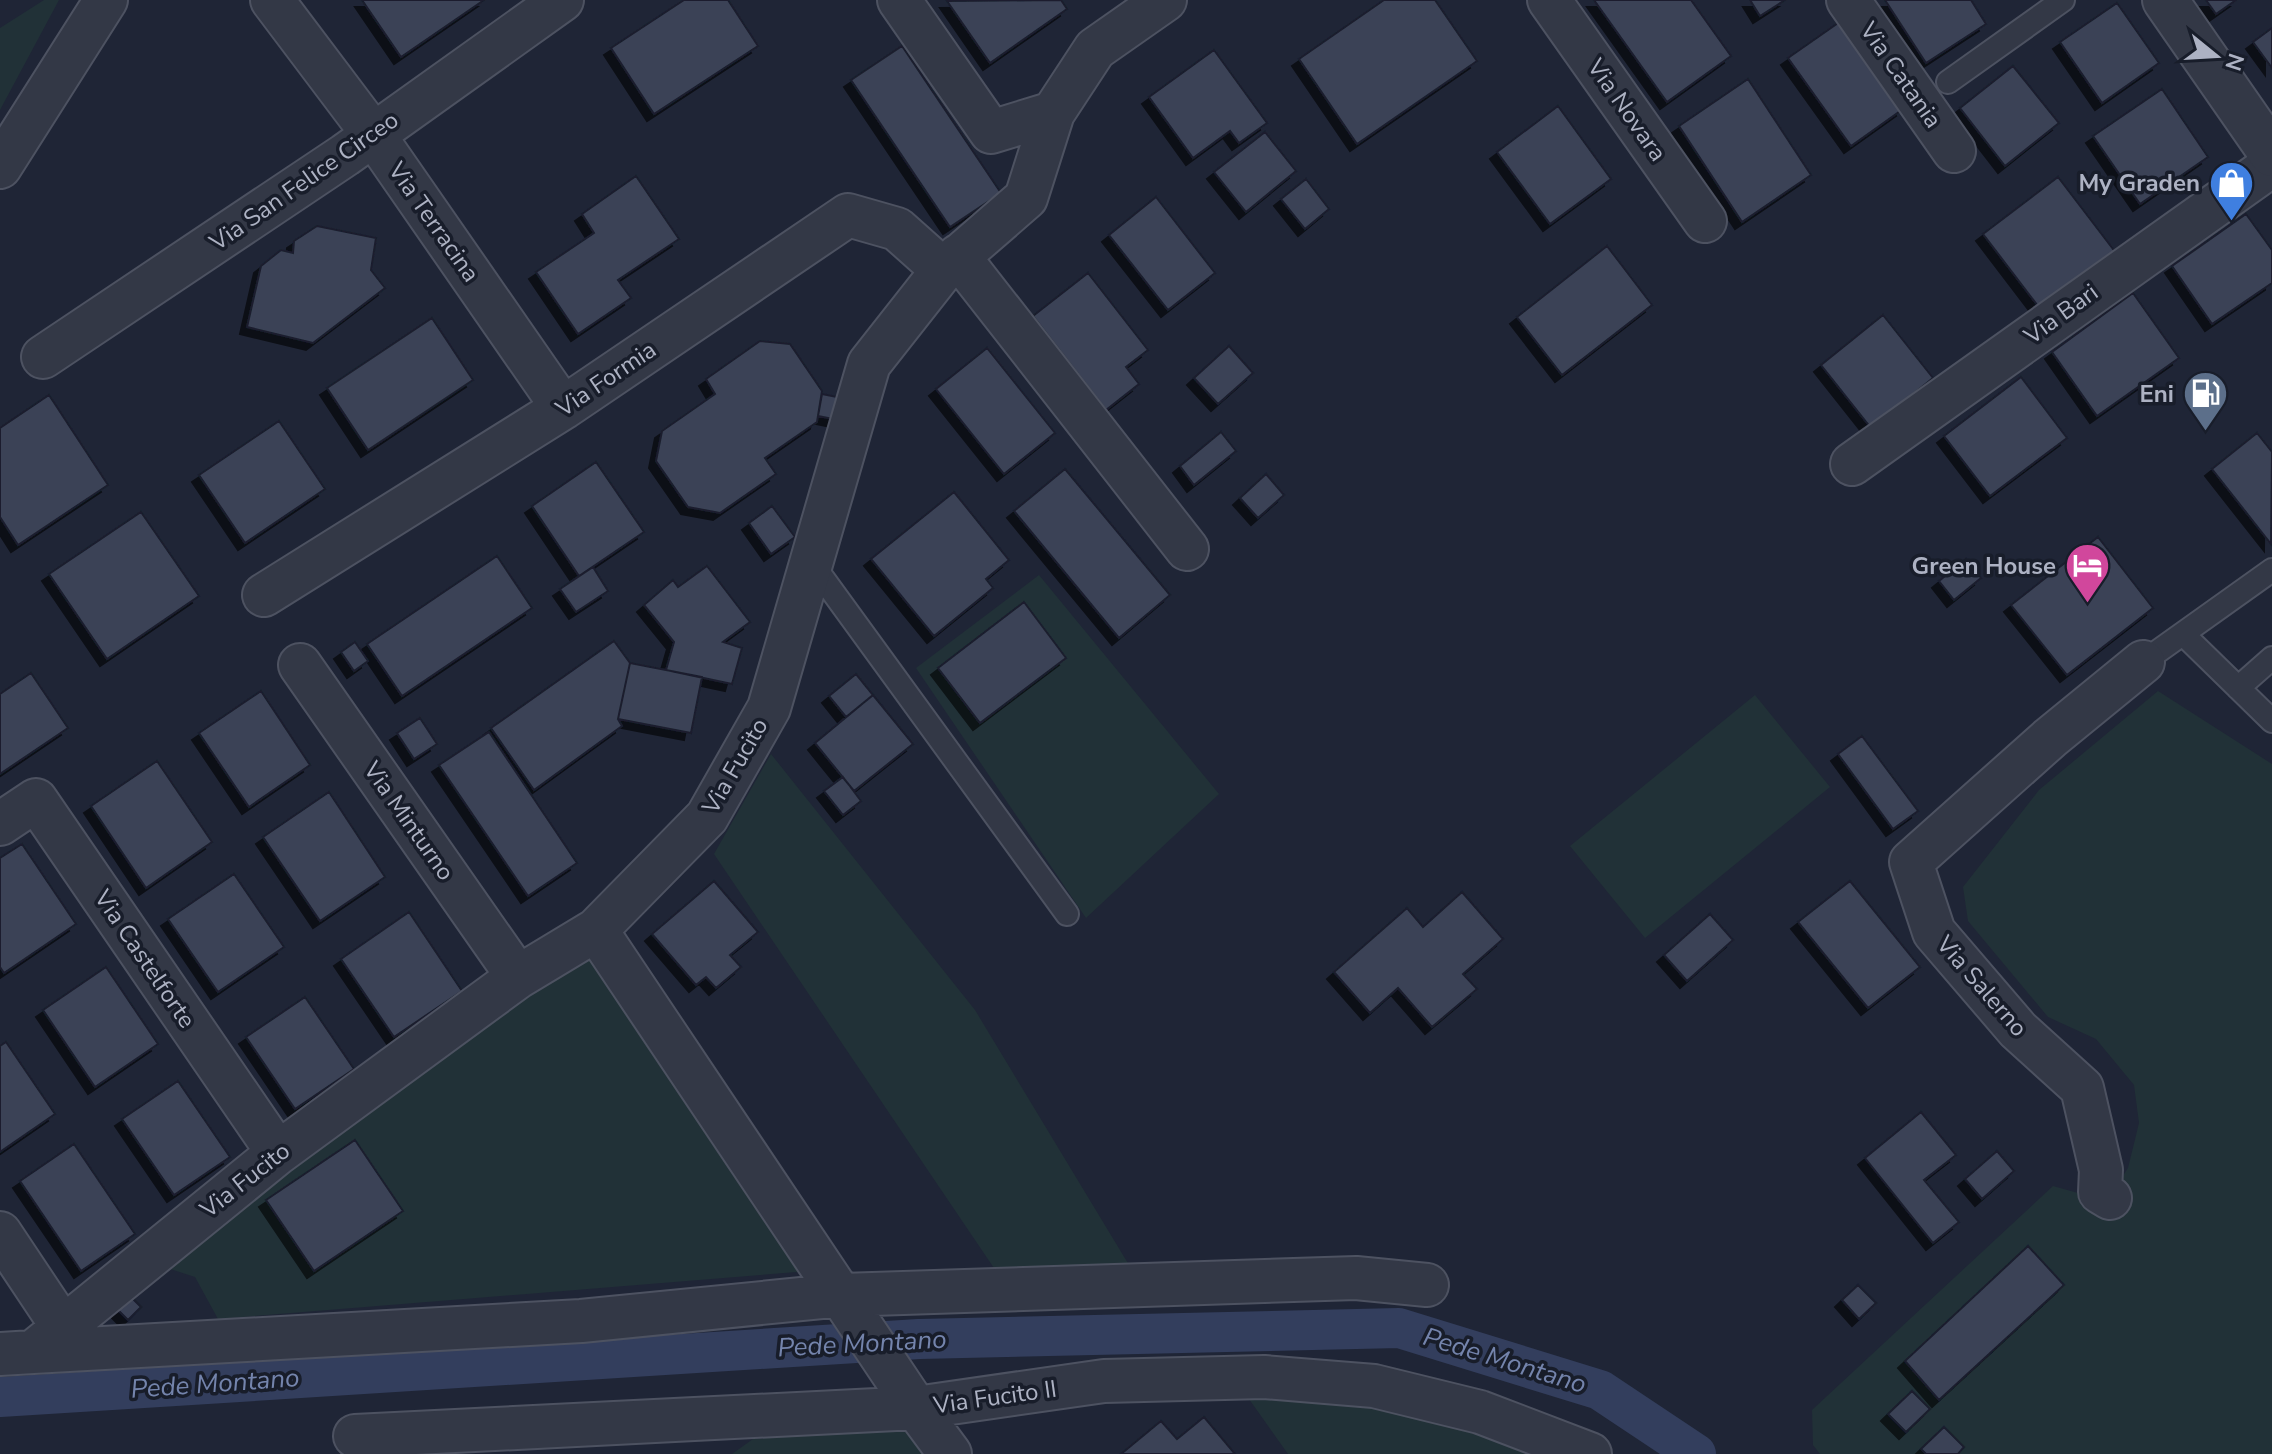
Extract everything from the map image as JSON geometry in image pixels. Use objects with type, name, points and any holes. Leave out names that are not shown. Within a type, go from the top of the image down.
[{"type":"street","points":[[0,167],[106,0]]},
{"type":"street","name":"Via Terracina","points":[[272,0],[373,134],[563,408]]},
{"type":"street","name":"Via San Felice Circeo","points":[[43,357],[373,134],[562,0]]},
{"type":"street","points":[[899,0],[991,132],[1053,113]]},
{"type":"street","name":"Via Fucito","points":[[32,1344],[278,1153],[518,977],[596,930],[707,817],[769,708],[869,364],[950,263],[1026,198],[1053,113],[1095,49],[1165,0]]},
{"type":"street","name":"Via Novara","points":[[1549,0],[1705,221]]},
{"type":"street","name":"Via Catania","points":[[1848,0],[1954,151]]},
{"type":"street","points":[[2165,0],[2272,154]]},
{"type":"street","name":"Via Bari","points":[[1852,464],[2272,165]]},
{"type":"street","name":"Via Formia","points":[[264,595],[563,408],[848,215],[897,229],[950,263]]},
{"type":"street","points":[[950,263],[1187,549]]},
{"type":"street","name":"Via Salerno","points":[[2110,1198],[2100,1192],[2101,1170],[2082,1088],[2018,1030],[1934,932],[1911,862],[2050,738],[2143,662]]},
{"type":"street","name":"Via Minturno","points":[[300,665],[518,977]]},
{"type":"street","name":"Via Castelforte","points":[[0,824],[36,800],[278,1153]]},
{"type":"street","name":"Via Fucito II","points":[[596,930],[916,1408],[1104,1381],[1264,1377],[1374,1386],[1480,1412],[1590,1454]]},
{"type":"street","points":[[0,1233],[32,1344],[581,1321],[1356,1278],[1427,1285]]},
{"type":"street","points":[[355,1436],[916,1408],[950,1454]]},
{"type":"lane","points":[[1948,82],[2063,0]]},
{"type":"lane","points":[[811,562],[1067,914]]},
{"type":"lane","points":[[2143,662],[2272,570]]},
{"type":"lane","points":[[2183,634],[2272,721]]},
{"type":"lane","points":[[2238,688],[2272,658]]},
{"type":"shaded area","points":[[44,0],[59,0],[0,110],[0,28]]},
{"type":"shaded area","points":[[1039,575],[1219,794],[1086,918],[916,668]]},
{"type":"shaded area","points":[[2158,691],[2272,764],[2272,1454],[1820,1454],[1813,1445],[1812,1410],[2053,1186],[2078,1193],[2113,1191],[2128,1168],[2139,1123],[2134,1085],[2096,1039],[2048,1017],[1968,921],[1963,887],[2039,790]]},
{"type":"shaded area","points":[[1755,695],[1830,787],[1645,938],[1570,846]]},
{"type":"shaded area","points":[[771,754],[975,1010],[1129,1265],[998,1274],[714,854]]},
{"type":"shaded area","points":[[574,959],[601,962],[809,1271],[218,1319],[195,1277],[158,1265]]},
{"type":"shaded area","points":[[1244,1392],[1373,1401],[1547,1454],[1288,1454]]},
{"type":"shaded area","points":[[913,1431],[929,1454],[732,1454],[753,1439],[844,1432]]},
{"type":"building","points":[[362,0],[484,0],[401,57]]},
{"type":"building","points":[[684,0],[728,0],[758,46],[654,114],[611,48]]},
{"type":"building","points":[[1061,0],[1067,9],[990,63],[947,1]]},
{"type":"building","points":[[1384,0],[1435,0],[1477,61],[1357,144],[1299,59]]},
{"type":"building","points":[[1594,0],[1691,0],[1731,56],[1667,102]]},
{"type":"building","points":[[1750,0],[1785,0],[1760,16]]},
{"type":"building","points":[[1885,0],[1971,0],[1986,24],[1926,63]]},
{"type":"building","points":[[2206,0],[2236,0],[2216,14]]},
{"type":"building","points":[[2117,3],[2159,63],[2102,103],[2060,42]]},
{"type":"building","points":[[1841,21],[1903,109],[1851,146],[1788,58]]},
{"type":"building","points":[[2272,28],[2272,68],[2253,42]]},
{"type":"building","points":[[902,46],[1001,193],[950,227],[851,80]]},
{"type":"building","points":[[1214,50],[1267,123],[1239,143],[1230,131],[1193,158],[1149,97]]},
{"type":"building","points":[[2013,66],[2059,123],[2005,166],[1960,108]]},
{"type":"building","points":[[1748,79],[1811,175],[1742,222],[1679,126]]},
{"type":"building","points":[[2162,89],[2208,157],[2140,204],[2093,136]]},
{"type":"building","points":[[1558,106],[1611,179],[1550,224],[1497,152]]},
{"type":"building","points":[[1265,132],[1296,171],[1246,212],[1214,172]]},
{"type":"building","points":[[636,176],[679,239],[618,280],[631,298],[578,334],[536,272],[594,233],[582,214]]},
{"type":"building","points":[[2058,177],[2116,253],[2041,310],[1983,234]]},
{"type":"building","points":[[1306,179],[1329,209],[1305,229],[1281,199]]},
{"type":"building","points":[[1156,197],[1215,273],[1168,310],[1109,235]]},
{"type":"building","points":[[2246,214],[2272,250],[2272,283],[2212,324],[2172,266]]},
{"type":"building","points":[[317,226],[376,238],[371,270],[385,288],[313,343],[247,327],[261,266],[281,250],[293,253],[294,241]]},
{"type":"building","points":[[1607,246],[1652,305],[1562,375],[1517,317]]},
{"type":"building","points":[[1088,273],[1148,350],[1126,367],[1139,384],[1106,410],[1033,316]]},
{"type":"building","points":[[2133,293],[2179,358],[2097,416],[2052,352]]},
{"type":"building","points":[[1883,315],[1933,378],[1871,428],[1821,365]]},
{"type":"building","points":[[432,318],[473,380],[368,450],[327,388]]},
{"type":"building","points":[[760,341],[790,344],[822,391],[817,422],[765,458],[776,474],[720,513],[688,507],[656,461],[662,431],[715,394],[706,379]]},
{"type":"building","points":[[1229,346],[1253,373],[1218,404],[1194,378]]},
{"type":"building","points":[[987,348],[1055,433],[1004,474],[936,389]]},
{"type":"building","points":[[2021,377],[2067,438],[1990,496],[1944,436]]},
{"type":"building","points":[[822,394],[842,398],[838,420],[818,416]]},
{"type":"building","points":[[49,395],[108,485],[18,545],[0,517],[0,428]]},
{"type":"building","points":[[279,421],[325,489],[245,543],[199,475]]},
{"type":"building","points":[[1221,432],[1236,451],[1194,485],[1180,466]]},
{"type":"building","points":[[2257,433],[2272,452],[2271,544],[2212,469]]},
{"type":"building","points":[[596,462],[644,532],[579,576],[532,506]]},
{"type":"building","points":[[1065,469],[1170,595],[1119,638],[1014,511]]},
{"type":"building","points":[[1266,474],[1284,495],[1258,518],[1240,498]]},
{"type":"building","points":[[954,492],[1009,560],[986,579],[993,588],[934,636],[871,559]]},
{"type":"building","points":[[772,506],[795,537],[771,554],[749,523]]},
{"type":"building","points":[[141,512],[199,596],[107,659],[49,574]]},
{"type":"building","points":[[2098,537],[2153,608],[2067,675],[2011,605]]},
{"type":"building","points":[[497,556],[532,608],[402,696],[367,644]]},
{"type":"building","points":[[1966,559],[1981,578],[1954,600],[1939,581]]},
{"type":"building","points":[[707,566],[750,622],[723,642],[742,648],[732,684],[666,670],[674,642],[644,605],[673,580],[678,587]]},
{"type":"building","points":[[593,567],[608,591],[576,612],[560,589]]},
{"type":"building","points":[[1024,602],[1066,658],[980,723],[938,668]]},
{"type":"building","points":[[614,641],[630,663],[618,719],[622,726],[534,790],[491,728]]},
{"type":"building","points":[[355,642],[368,661],[354,671],[341,652]]},
{"type":"building","points":[[630,663],[702,677],[691,733],[618,719]]},
{"type":"building","points":[[31,673],[68,728],[0,774],[0,694]]},
{"type":"building","points":[[856,674],[873,695],[846,717],[829,696]]},
{"type":"building","points":[[261,691],[310,765],[249,807],[199,733]]},
{"type":"building","points":[[873,695],[913,744],[854,791],[815,743]]},
{"type":"building","points":[[420,718],[437,744],[414,759],[397,733]]},
{"type":"building","points":[[489,732],[577,863],[528,896],[439,765]]},
{"type":"building","points":[[1862,736],[1918,811],[1893,829],[1838,754]]},
{"type":"building","points":[[157,761],[212,842],[146,888],[91,806]]},
{"type":"building","points":[[843,777],[861,801],[843,815],[824,791]]},
{"type":"building","points":[[329,792],[385,877],[320,921],[263,837]]},
{"type":"building","points":[[22,844],[76,924],[4,973],[0,967],[0,858]]},
{"type":"building","points":[[234,874],[284,947],[218,992],[168,919]]},
{"type":"building","points":[[714,881],[758,932],[730,955],[741,967],[716,988],[706,977],[696,985],[652,934]]},
{"type":"building","points":[[1850,881],[1920,967],[1868,1008],[1798,922]]},
{"type":"building","points":[[1462,892],[1503,939],[1463,974],[1477,989],[1432,1027],[1398,988],[1370,1013],[1334,972],[1407,908],[1423,927]]},
{"type":"building","points":[[409,912],[462,991],[394,1037],[341,959]]},
{"type":"building","points":[[1710,914],[1733,940],[1687,981],[1664,955]]},
{"type":"building","points":[[106,967],[158,1044],[95,1087],[43,1010]]},
{"type":"building","points":[[305,997],[354,1069],[295,1109],[246,1037]]},
{"type":"building","points":[[6,1042],[55,1114],[0,1152],[0,1046]]},
{"type":"building","points":[[178,1081],[230,1157],[174,1195],[122,1119]]},
{"type":"building","points":[[1921,1112],[1956,1155],[1924,1180],[1959,1222],[1933,1243],[1865,1158]]},
{"type":"building","points":[[355,1140],[403,1211],[314,1271],[266,1200]]},
{"type":"building","points":[[74,1144],[135,1234],[81,1271],[20,1181]]},
{"type":"building","points":[[1997,1151],[2014,1171],[1982,1199],[1965,1179]]},
{"type":"building","points":[[2028,1246],[2064,1285],[1939,1400],[1905,1361]]},
{"type":"building","points":[[1858,1285],[1876,1303],[1859,1319],[1842,1300]]},
{"type":"building","points":[[127,1293],[141,1307],[128,1320],[114,1306]]},
{"type":"building","points":[[1912,1391],[1930,1409],[1906,1432],[1888,1414]]},
{"type":"building","points":[[1204,1417],[1235,1454],[1121,1454],[1161,1421],[1177,1439]]},
{"type":"building","points":[[1944,1427],[1964,1447],[1958,1454],[1926,1454],[1921,1449]]},
{"type":"waterway","name":"Pede Montano","points":[[0,1397],[919,1339],[1399,1328],[1600,1390],[1696,1454]]},
{"type":"place","name":"My Graden","points":[[2231,222]]},
{"type":"place","name":"Eni","points":[[2205,433]]},
{"type":"place","name":"Green House","points":[[2087,605]]}]
